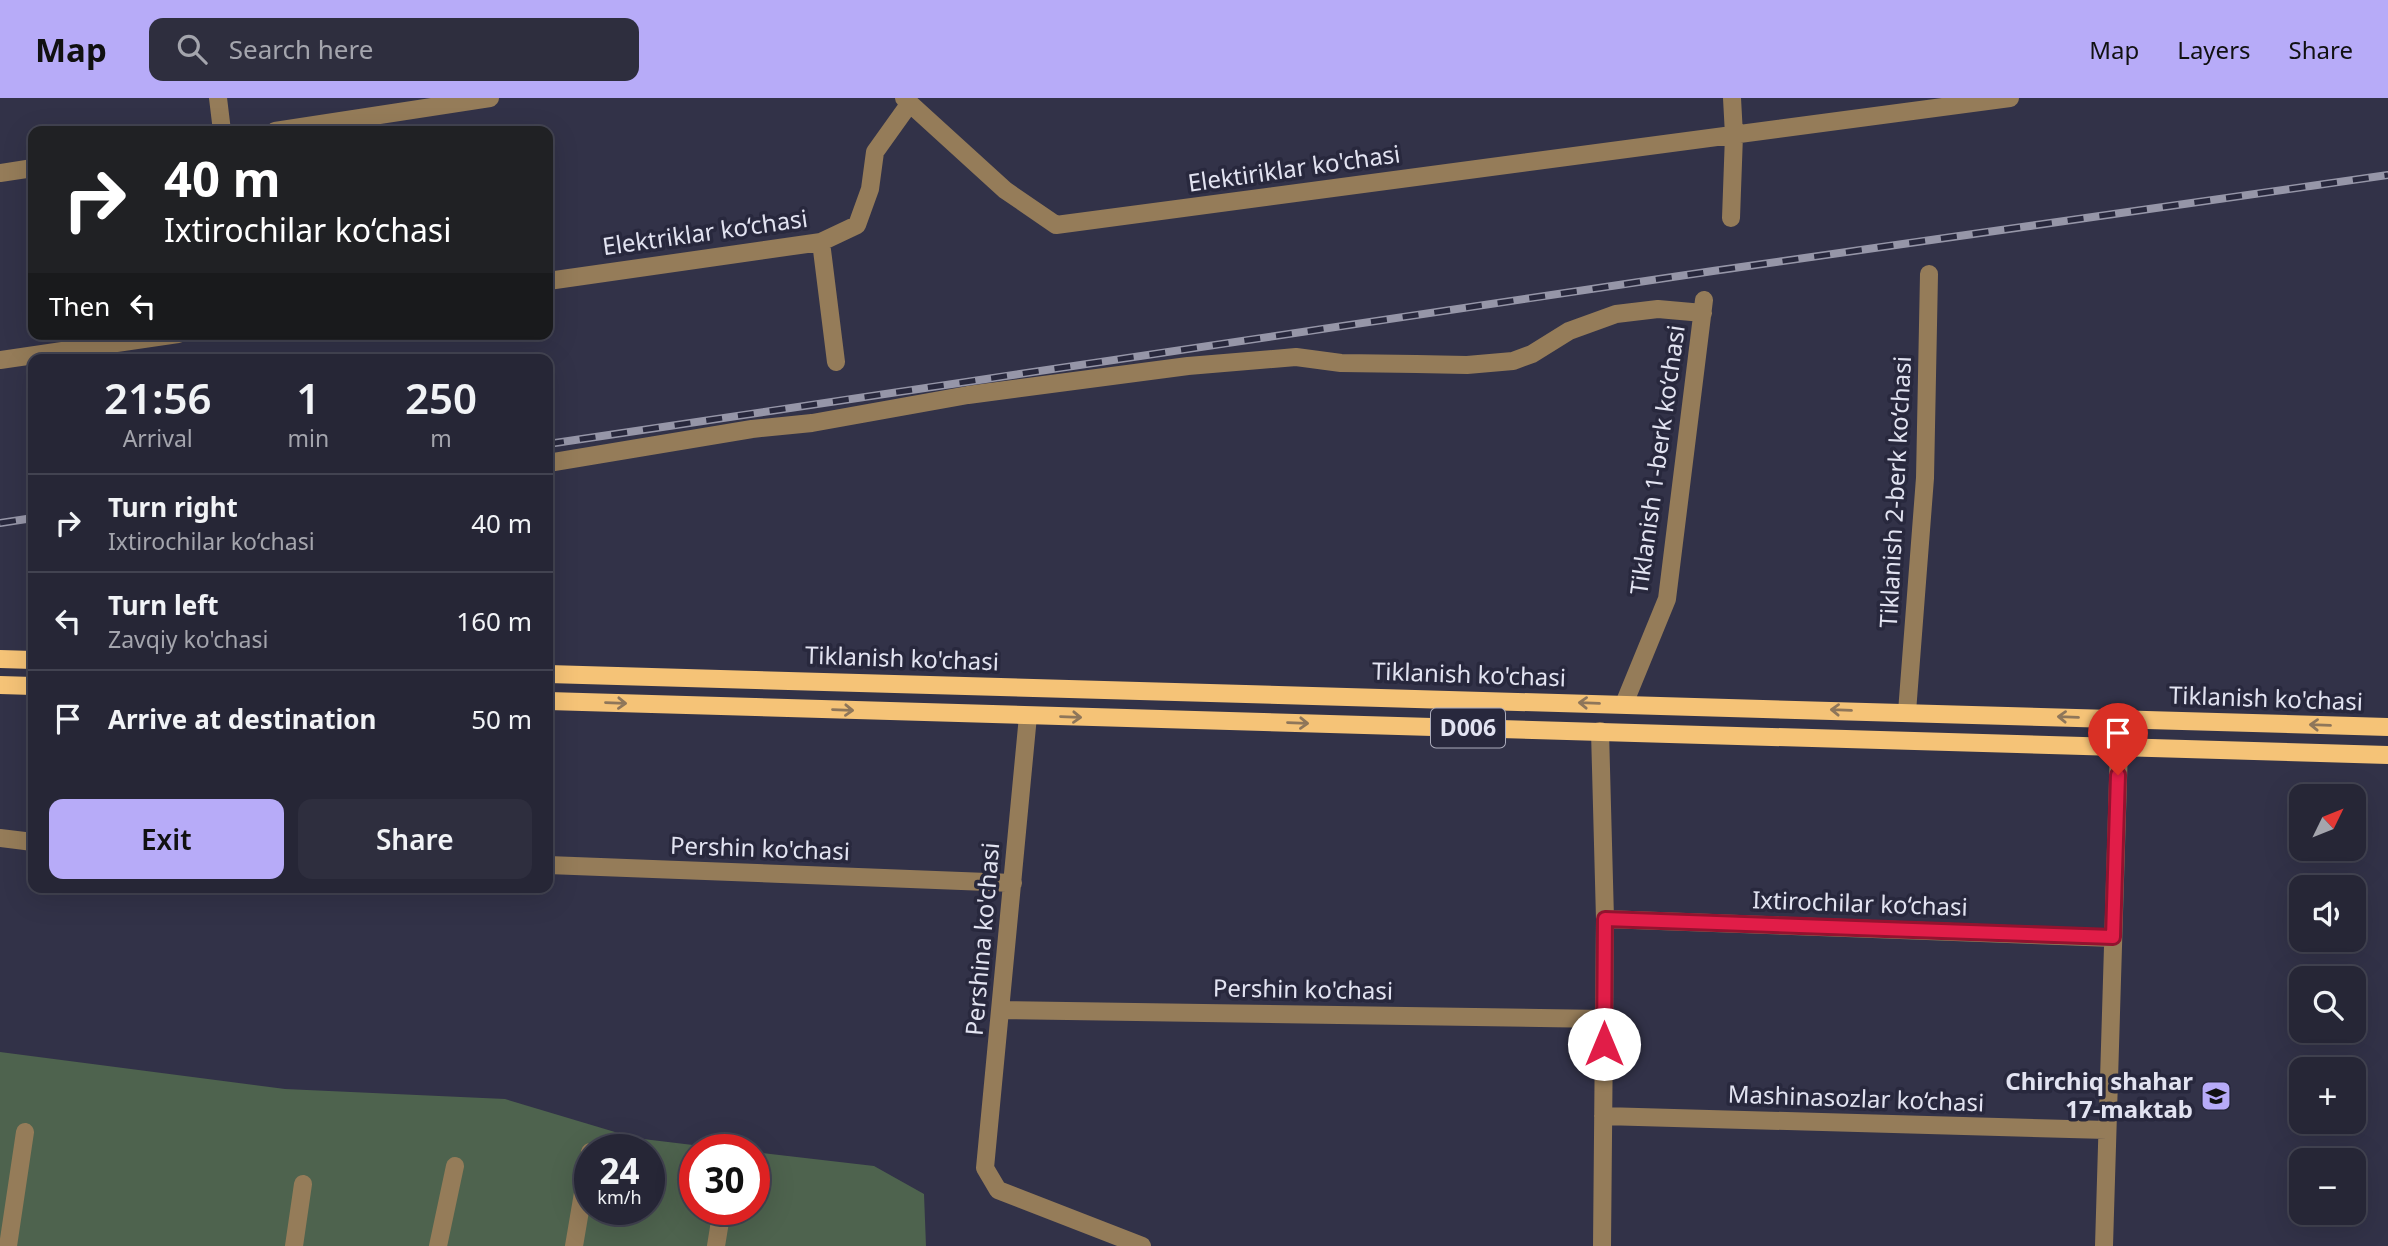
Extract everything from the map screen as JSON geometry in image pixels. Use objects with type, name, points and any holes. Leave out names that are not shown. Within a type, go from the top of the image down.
[{"type":"main road","points":[[0,659],[28,660]]},
{"type":"main road","name":"Tiklanish ko'chasi","points":[[553,674],[2388,727]]},
{"type":"main road","points":[[0,685],[28,686]]},
{"type":"main road","name":"D006","points":[[553,701],[2388,755]]},
{"type":"main road","points":[[1600,731],[1624,704]]},
{"type":"street","points":[[218,98],[221,126]]},
{"type":"street","points":[[308,126],[490,98]]},
{"type":"street","points":[[1731,218],[1734,135],[1732,98]]},
{"type":"street","name":"Elektiriklar ko'chasi","points":[[907,100],[1005,190],[1056,225],[2010,98]]},
{"type":"street","name":"Elektriklar ko‘chasi","points":[[553,280],[821,242],[857,225],[870,189],[875,152],[907,100]]},
{"type":"street","points":[[0,173],[28,169]]},
{"type":"street","points":[[821,242],[836,362]]},
{"type":"street","name":"Tiklanish 2-berk ko‘chasi","points":[[1907,712],[1925,478],[1929,274]]},
{"type":"street","name":"Tiklanish 1-berk ko‘chasi","points":[[553,462],[752,429],[812,423],[968,395],[1188,366],[1296,357],[1341,363],[1467,365],[1513,361],[1532,354],[1569,331],[1616,314],[1703,307],[1667,599],[1624,704]]},
{"type":"street","points":[[41,354],[137,340]]},
{"type":"street","points":[[0,360],[28,356]]},
{"type":"street","name":"Pershina ko'chasi","points":[[1028,716],[985,1168],[998,1190],[1142,1246]]},
{"type":"street","points":[[1600,731],[1605,919],[1602,1246]]},
{"type":"street","points":[[2104,1246],[2119,747]]},
{"type":"street","points":[[0,838],[28,841]]},
{"type":"street","name":"Pershin ko'chasi","points":[[553,865],[1013,883]]},
{"type":"street","name":"Ixtirochilar ko‘chasi","points":[[1605,919],[2113,937]]},
{"type":"street","name":"Pershin ko'chasi","points":[[1000,1010],[1604,1020]]},
{"type":"street","name":"Mashinasozlar ko‘chasi","points":[[1603,1116],[2108,1130]]},
{"type":"street","points":[[8,1246],[25,1132]]},
{"type":"street","points":[[438,1246],[455,1166]]},
{"type":"street","points":[[294,1246],[303,1184]]},
{"type":"street","points":[[574,1246],[578,1225]]},
{"type":"street","points":[[716,1246],[719,1225]]},
{"type":"green space","points":[[0,1052],[285,1089],[505,1099],[622,1134],[574,1134],[574,1225],[665,1225],[665,1142],[679,1143],[679,1225],[770,1225],[770,1154],[874,1166],[924,1194],[926,1246],[0,1246]]},
{"type":"railway","points":[[553,443],[1713,271],[2388,175]]},
{"type":"railway","points":[[0,523],[28,519]]},
{"type":"place","name":"Chirchiq shahar 17-maktab","points":[[2216,1096]]},
{"type":"route","points":[[1604,1044],[1605,919],[2113,937],[2118,775]]}]
